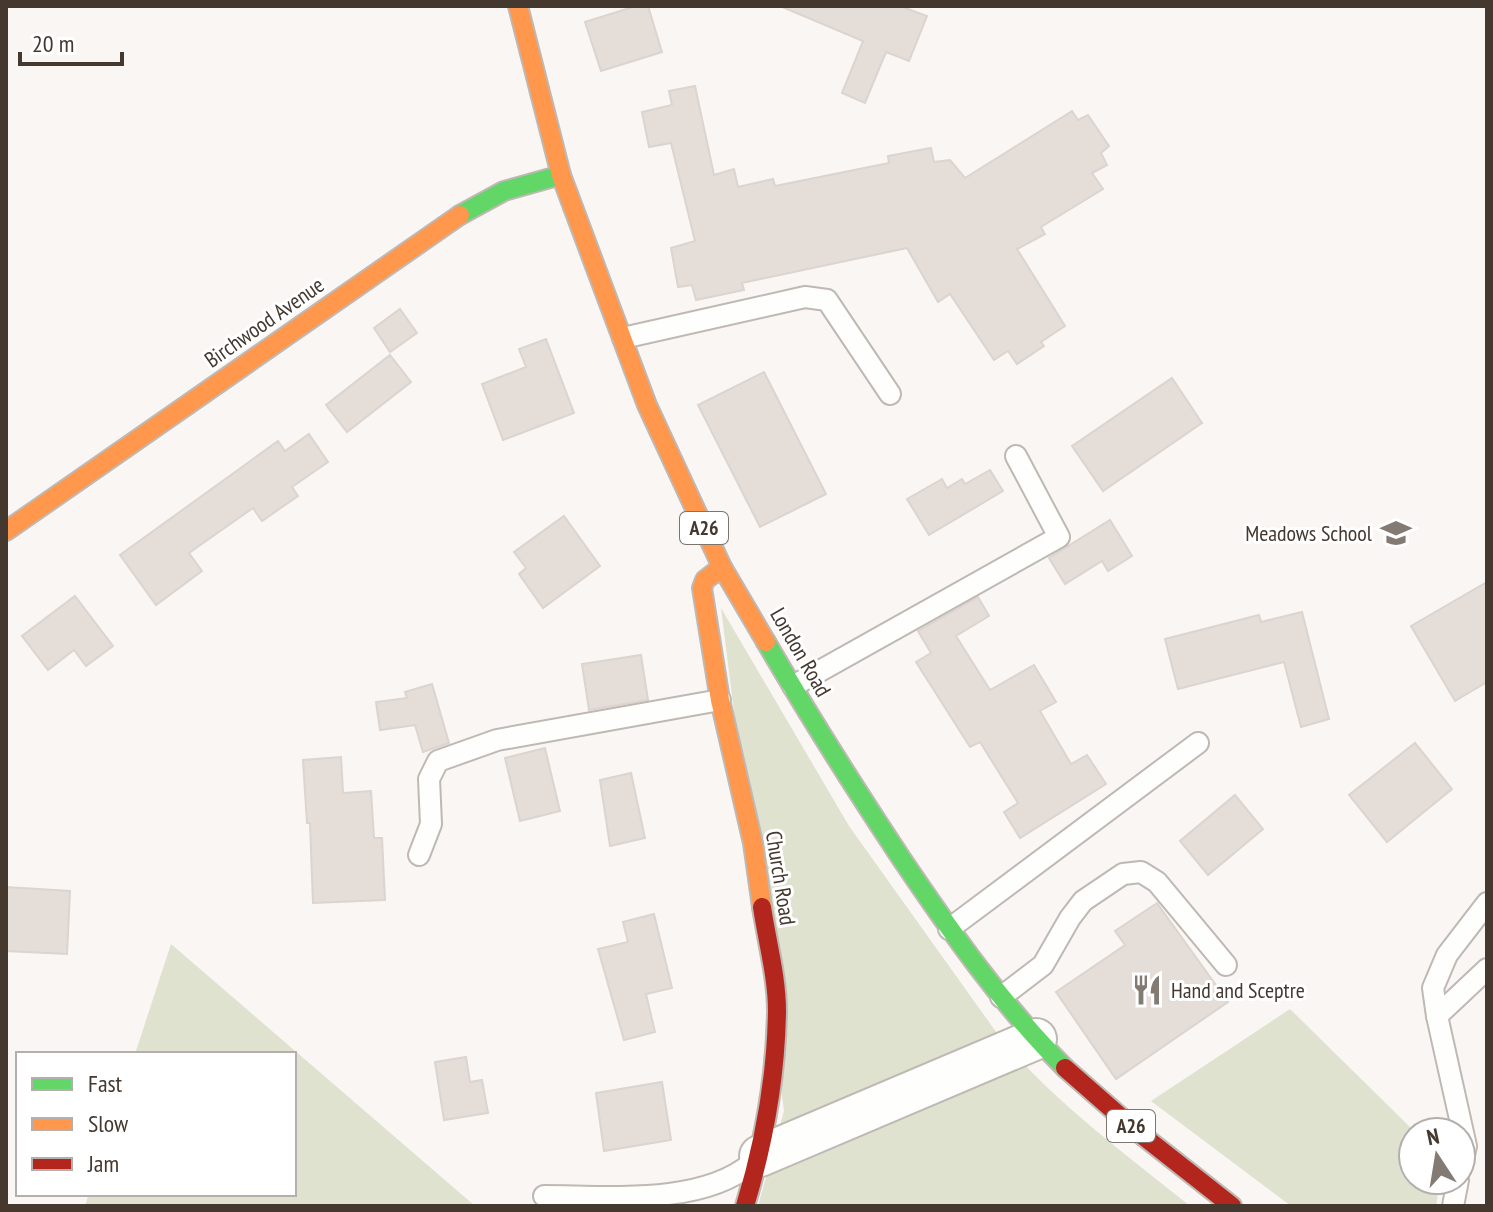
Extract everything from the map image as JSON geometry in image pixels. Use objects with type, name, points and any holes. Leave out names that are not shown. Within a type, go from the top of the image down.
[{"type":"main road","name":"London Road","points":[[518,6],[561,175],[647,405],[722,567],[824,742],[949,929],[1036,1039],[1138,1132],[1232,1206]]},
{"type":"main road","name":"Birchwood Avenue","points":[[6,531],[456,217],[504,191],[561,175]]},
{"type":"main road","name":"Church Road","points":[[722,567],[705,580],[702,588],[720,700],[753,843],[777,1009],[771,1090],[760,1156],[745,1206]]},
{"type":"street","points":[[760,1156],[1036,1039]]},
{"type":"lane","points":[[623,338],[805,297],[827,300],[890,394]]},
{"type":"lane","points":[[793,686],[1059,537],[1016,456]]},
{"type":"lane","points":[[419,855],[431,824],[429,779],[438,761],[497,740],[720,700]]},
{"type":"lane","points":[[949,929],[1198,743]]},
{"type":"lane","points":[[1001,997],[1043,965],[1083,901],[1123,874],[1141,872],[1157,882],[1226,965]]},
{"type":"lane","points":[[1459,1116],[1433,988],[1447,955],[1487,903]]},
{"type":"lane","points":[[1437,1016],[1487,969]]},
{"type":"lane","points":[[544,1196],[664,1194],[713,1186],[738,1175],[760,1156]]},
{"type":"green space","points":[[721,608],[849,826],[999,1036],[1042,1083],[1190,1206],[758,1206],[784,1111]]},
{"type":"green space","points":[[171,944],[475,1206],[85,1206],[88,1196],[296,1196],[296,1052],[136,1052]]},
{"type":"green space","points":[[1290,1009],[1399,1116],[1397,1196],[1438,1196],[1436,1206],[1291,1206],[1151,1101]]},
{"type":"building","points":[[636,6],[648,6],[662,52],[601,71],[585,22]]},
{"type":"building","points":[[780,6],[900,6],[927,16],[909,61],[886,52],[865,103],[842,93],[863,41]]},
{"type":"building","points":[[695,86],[714,175],[734,169],[738,187],[773,179],[775,186],[889,163],[888,156],[931,148],[934,162],[950,160],[965,178],[1072,111],[1078,120],[1088,115],[1109,146],[1101,153],[1107,165],[1092,173],[1103,189],[1041,227],[1045,234],[1017,249],[1065,326],[1041,342],[1044,346],[1017,364],[1008,351],[994,360],[950,294],[938,302],[907,248],[742,283],[744,290],[696,300],[692,285],[678,287],[671,248],[695,241],[671,143],[649,147],[642,112],[672,105],[669,91]]},
{"type":"building","points":[[400,309],[417,333],[390,352],[374,328]]},
{"type":"building","points":[[546,339],[574,413],[503,440],[482,384],[526,367],[519,349]]},
{"type":"building","points":[[390,355],[411,382],[347,432],[326,405]]},
{"type":"building","points":[[764,372],[826,494],[760,527],[698,405]]},
{"type":"building","points":[[1172,378],[1202,423],[1103,491],[1072,446]]},
{"type":"building","points":[[309,434],[328,462],[292,487],[298,496],[262,521],[253,508],[189,553],[202,571],[156,605],[120,555],[278,441],[285,451]]},
{"type":"building","points":[[990,470],[1003,491],[929,535],[907,499],[942,479],[947,488],[962,479],[965,484]]},
{"type":"building","points":[[564,516],[600,566],[543,608],[519,574],[526,568],[514,552]]},
{"type":"building","points":[[1110,520],[1132,556],[1108,571],[1102,561],[1065,584],[1049,558]]},
{"type":"building","points":[[1487,582],[1487,682],[1455,701],[1411,626]]},
{"type":"building","points":[[75,596],[113,646],[86,666],[74,650],[48,670],[22,636]]},
{"type":"building","points":[[978,597],[989,616],[956,636],[990,690],[1034,665],[1056,702],[1040,711],[1071,764],[1087,755],[1106,784],[1020,838],[1004,812],[1018,803],[980,742],[970,747],[916,662],[931,653],[918,631]]},
{"type":"building","points":[[1302,612],[1329,719],[1301,727],[1284,662],[1178,689],[1165,639],[1259,615],[1261,622]]},
{"type":"building","points":[[641,655],[648,700],[589,710],[582,664]]},
{"type":"building","points":[[432,684],[449,743],[423,752],[415,725],[380,730],[376,702],[407,698],[405,692]]},
{"type":"building","points":[[1415,743],[1452,789],[1387,842],[1349,795]]},
{"type":"building","points":[[545,748],[560,811],[520,821],[505,758]]},
{"type":"building","points":[[341,757],[343,793],[371,791],[374,838],[382,838],[385,900],[313,903],[310,823],[307,823],[303,760]]},
{"type":"building","points":[[631,773],[645,838],[610,846],[600,780]]},
{"type":"building","points":[[1235,795],[1263,829],[1208,875],[1180,841]]},
{"type":"building","points":[[6,887],[70,891],[67,954],[6,951]]},
{"type":"building","points":[[1157,903],[1228,1002],[1116,1079],[1056,992],[1125,945],[1115,931]]},
{"type":"building","points":[[654,914],[672,988],[646,994],[655,1032],[624,1040],[598,949],[628,942],[623,922]]},
{"type":"building","points":[[466,1057],[470,1082],[482,1080],[488,1113],[444,1120],[435,1062]]},
{"type":"building","points":[[662,1082],[671,1140],[604,1151],[596,1093]]},
{"type":"traffic: fast","points":[[460,215],[504,191],[561,175]]},
{"type":"traffic: fast","points":[[766,642],[849,778],[939,913],[999,993],[1065,1068]]},
{"type":"traffic: slow","points":[[518,6],[561,175],[647,405],[722,567],[766,642]]},
{"type":"traffic: slow","points":[[6,531],[460,215]]},
{"type":"traffic: slow","points":[[722,567],[705,580],[702,588],[720,700],[753,843],[762,907]]},
{"type":"traffic: jam","points":[[745,1206],[768,1110],[776,1036],[775,985],[762,907]]},
{"type":"traffic: jam","points":[[1065,1068],[1138,1132],[1232,1206]]},
{"type":"place","name":"Meadows School","points":[[1396,533]]},
{"type":"place","name":"Hand and Sceptre","points":[[1147,990]]}]
